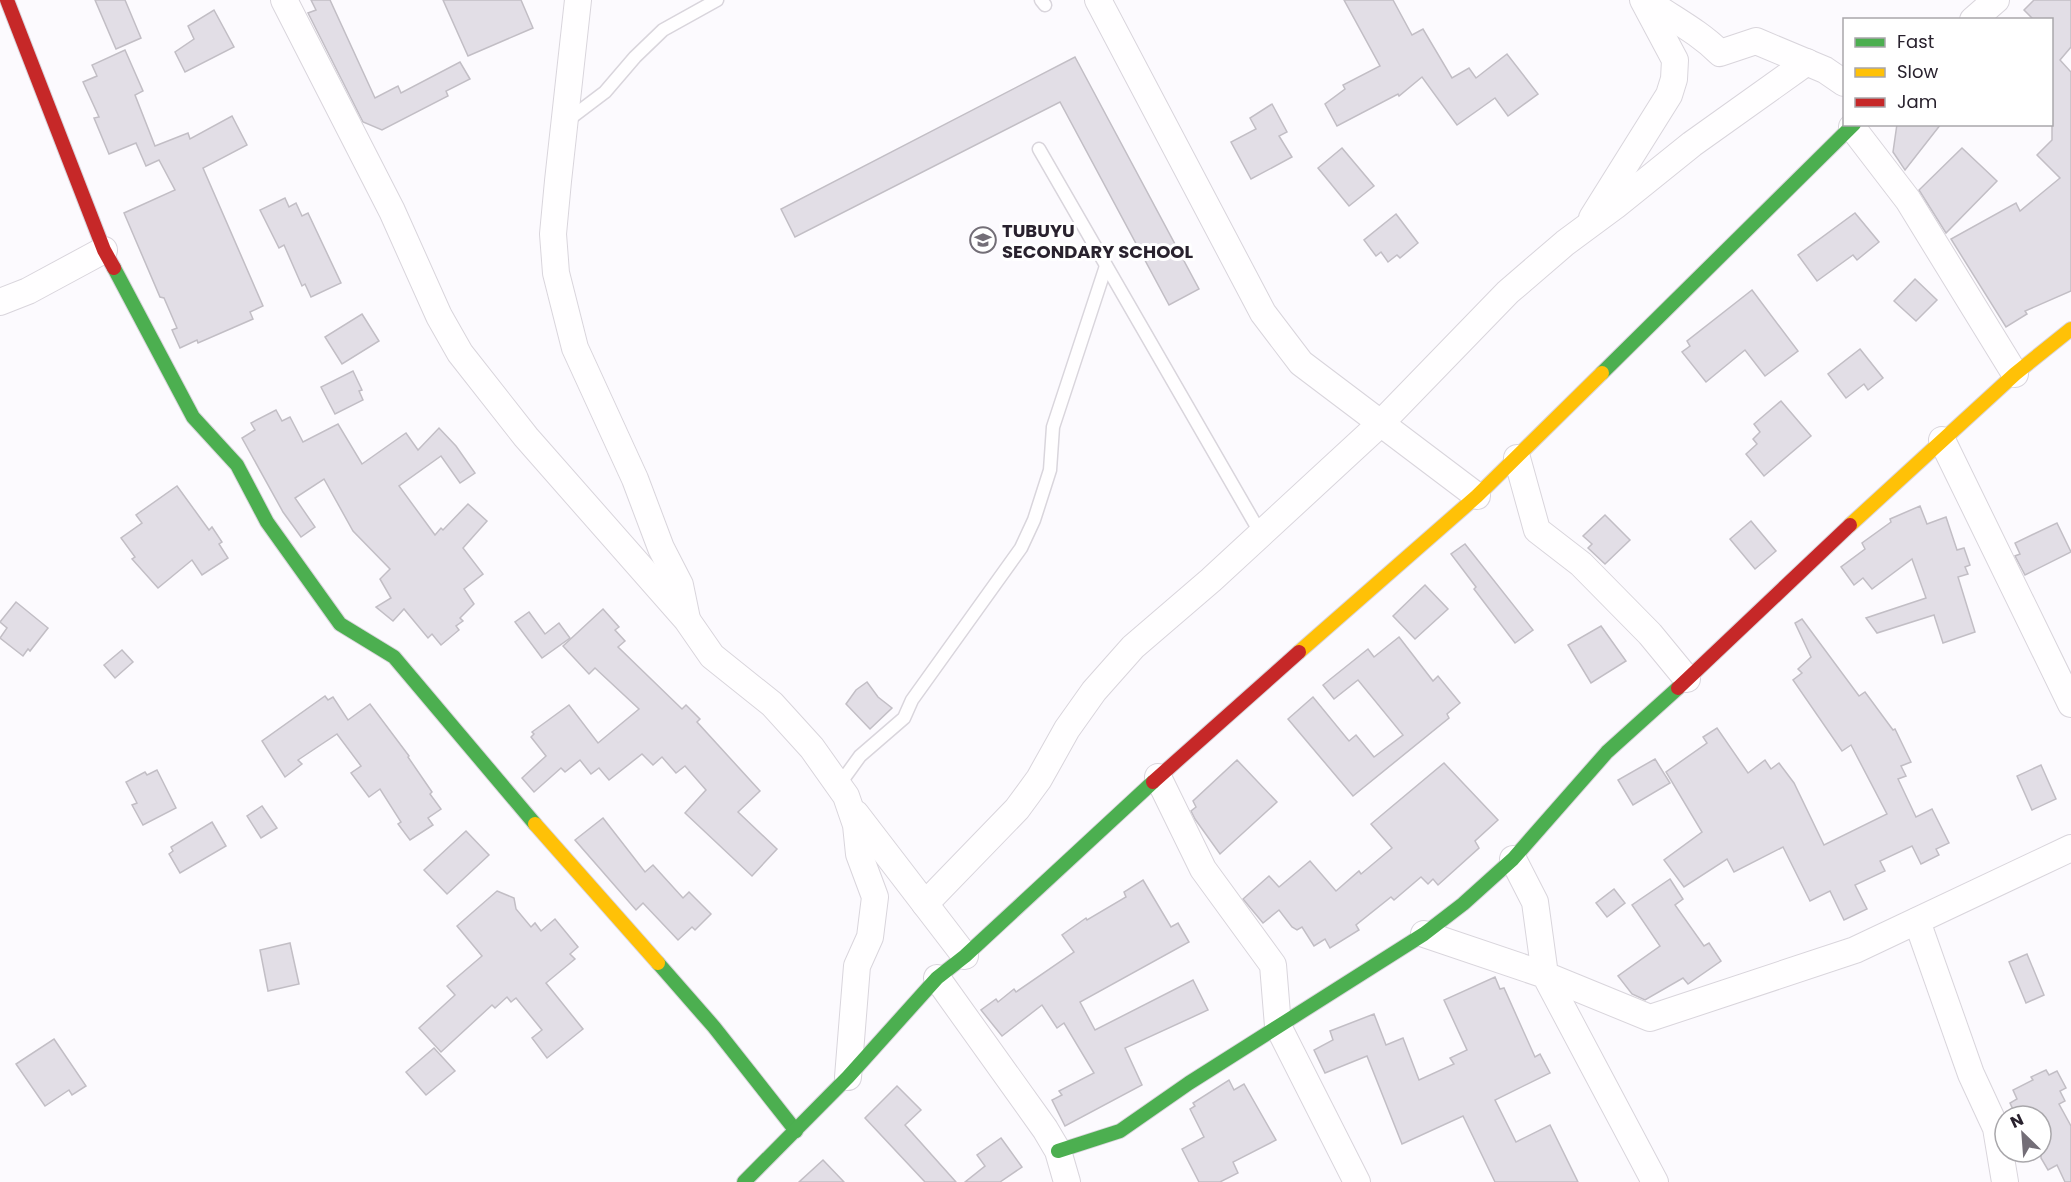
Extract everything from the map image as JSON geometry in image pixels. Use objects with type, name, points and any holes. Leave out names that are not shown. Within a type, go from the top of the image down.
[{"type":"street","points":[[7,0],[104,250],[193,417],[237,465],[267,522],[340,624],[394,657],[496,779],[714,1027],[796,1131]]},
{"type":"street","points":[[284,0],[392,211],[439,316],[460,353],[526,437],[687,620],[712,656],[772,704],[812,748],[839,785],[851,808],[965,956]]},
{"type":"street","points":[[578,0],[574,49],[563,124],[554,234],[559,284],[575,348],[635,479],[661,548],[680,585],[687,620]]},
{"type":"street","points":[[1098,0],[1263,313],[1301,363],[1477,496]]},
{"type":"street","points":[[1587,227],[1668,95],[1674,79],[1675,60],[1644,0]]},
{"type":"street","points":[[1644,0],[1673,20],[1701,33],[1720,53],[1756,41],[1807,62],[1843,81]]},
{"type":"street","points":[[1976,18],[1996,0]]},
{"type":"street","points":[[925,904],[1017,809],[1039,779],[1067,729],[1094,691],[1133,647],[1261,534],[1380,424],[1508,292],[1587,227],[1735,112],[1807,62]]},
{"type":"street","points":[[744,1182],[848,1077],[937,978],[965,956],[1158,777],[1477,496],[1852,126]]},
{"type":"street","points":[[1854,126],[1908,200],[2015,374]]},
{"type":"street","points":[[0,302],[28,291],[104,250]]},
{"type":"street","points":[[1058,1151],[1120,1131],[1278,1026],[1425,934],[1513,859],[1607,752],[2015,374],[2071,329]]},
{"type":"street","points":[[1942,441],[2071,704]]},
{"type":"street","points":[[1517,458],[1537,530],[1581,564],[1650,634],[1687,679]]},
{"type":"street","points":[[1158,777],[1203,869],[1273,965],[1278,1026],[1356,1182]]},
{"type":"street","points":[[848,1077],[857,966],[870,937],[875,897],[859,854],[851,808]]},
{"type":"street","points":[[1425,934],[1545,975],[1650,1018],[1855,950],[2071,848]]},
{"type":"street","points":[[1513,859],[1535,902],[1545,975],[1655,1182]]},
{"type":"street","points":[[1917,921],[1971,1074],[1996,1128],[2005,1182]]},
{"type":"street","points":[[937,978],[1058,1151],[1067,1182]]},
{"type":"lane","points":[[563,124],[580,114],[605,92],[635,57],[663,30],[717,0]]},
{"type":"lane","points":[[1038,149],[1261,534]]},
{"type":"lane","points":[[839,785],[860,756],[904,718],[912,700],[1021,548],[1043,496],[1050,470],[1053,427],[1106,266]]},
{"type":"building","points":[[95,0],[125,0],[141,38],[116,49]]},
{"type":"building","points":[[311,0],[330,0],[375,98],[398,86],[401,93],[460,62],[470,79],[446,91],[448,96],[382,130],[363,122],[308,13],[316,10]]},
{"type":"building","points":[[443,0],[521,0],[533,28],[468,56]]},
{"type":"building","points":[[1344,0],[1393,0],[1412,35],[1423,29],[1452,78],[1469,68],[1476,78],[1507,54],[1538,94],[1508,116],[1495,98],[1457,125],[1422,77],[1399,96],[1398,94],[1337,126],[1325,104],[1345,89],[1343,85],[1380,66]]},
{"type":"building","points":[[2034,0],[2071,0],[2071,47],[2060,60],[2071,72],[2071,291],[2025,311],[2027,314],[2006,327],[1951,239],[2016,203],[2020,211],[2060,178],[2037,155],[2052,140],[2053,18],[2032,18],[2024,10]]},
{"type":"building","points":[[214,10],[234,47],[185,72],[175,52],[194,39],[188,26]]},
{"type":"building","points":[[125,50],[143,91],[135,95],[155,146],[188,133],[190,139],[232,116],[247,145],[203,168],[263,306],[250,312],[253,319],[198,343],[197,340],[180,348],[172,330],[177,328],[164,298],[160,297],[124,213],[175,190],[159,160],[146,166],[136,143],[109,154],[94,118],[99,117],[83,82],[97,76],[92,65]]},
{"type":"building","points":[[1075,57],[1199,289],[1169,305],[1060,102],[795,237],[781,209]]},
{"type":"building","points":[[1272,104],[1287,132],[1279,136],[1292,157],[1251,179],[1231,142],[1256,129],[1250,118]]},
{"type":"building","points":[[1897,126],[1939,126],[1905,170],[1893,152]]},
{"type":"building","points":[[1342,148],[1374,186],[1349,206],[1318,168]]},
{"type":"building","points":[[1962,148],[1997,181],[1946,233],[1919,190]]},
{"type":"building","points":[[285,198],[289,207],[296,203],[302,216],[308,213],[341,283],[311,297],[305,284],[302,286],[284,245],[279,248],[260,210]]},
{"type":"building","points":[[1855,213],[1879,242],[1857,260],[1853,255],[1817,281],[1798,255]]},
{"type":"building","points":[[1396,214],[1418,243],[1400,258],[1397,255],[1388,262],[1381,252],[1376,256],[1364,240]]},
{"type":"building","points":[[1915,279],[1937,300],[1916,321],[1894,301]]},
{"type":"building","points":[[1752,290],[1798,351],[1765,376],[1745,350],[1706,382],[1682,352],[1690,346],[1687,341]]},
{"type":"building","points":[[362,314],[379,341],[342,364],[325,337]]},
{"type":"building","points":[[1860,349],[1883,378],[1868,390],[1864,384],[1846,398],[1828,374]]},
{"type":"building","points":[[353,371],[362,390],[359,391],[363,400],[335,414],[321,387]]},
{"type":"building","points":[[1781,401],[1811,436],[1764,476],[1746,454],[1757,444],[1753,439],[1760,432],[1754,424]]},
{"type":"building","points":[[276,410],[282,421],[290,417],[303,442],[338,424],[362,464],[406,433],[418,450],[439,428],[456,446],[475,473],[460,483],[441,456],[399,486],[435,535],[441,528],[443,530],[468,504],[487,521],[463,548],[483,574],[464,589],[474,604],[460,618],[463,621],[456,626],[459,630],[441,645],[432,634],[428,638],[404,609],[393,621],[376,607],[391,598],[380,579],[390,569],[353,531],[324,479],[295,498],[315,527],[301,537],[283,512],[242,438],[255,430],[251,423]]},
{"type":"building","points":[[177,486],[209,530],[212,527],[222,542],[219,544],[228,558],[202,575],[192,560],[158,588],[132,559],[135,557],[121,538],[142,523],[136,515]]},
{"type":"building","points":[[1920,506],[1927,524],[1946,517],[1957,550],[1964,548],[1970,565],[1965,567],[1968,574],[1958,577],[1975,632],[1943,643],[1934,615],[1877,633],[1866,618],[1926,598],[1912,559],[1872,589],[1863,578],[1854,585],[1841,567],[1865,549],[1862,543],[1891,522],[1890,519]]},
{"type":"building","points":[[1605,515],[1630,540],[1605,564],[1588,548],[1592,544],[1583,536]]},
{"type":"building","points":[[1751,521],[1776,551],[1755,569],[1730,539]]},
{"type":"building","points":[[2057,523],[2071,552],[2025,575],[2015,556],[2020,554],[2015,543]]},
{"type":"building","points":[[1465,544],[1533,630],[1515,643],[1451,554]]},
{"type":"building","points":[[1425,585],[1448,609],[1415,639],[1393,616]]},
{"type":"building","points":[[16,602],[48,628],[30,651],[28,649],[23,656],[0,638],[7,628],[0,622]]},
{"type":"building","points":[[603,609],[619,627],[615,630],[625,641],[618,647],[682,709],[686,705],[700,719],[697,722],[760,791],[738,812],[777,849],[752,876],[685,813],[706,790],[685,766],[676,773],[662,757],[653,765],[642,754],[609,780],[599,768],[591,774],[580,760],[565,772],[561,768],[534,792],[522,778],[546,756],[531,737],[534,734],[532,732],[569,705],[598,743],[639,709],[595,668],[589,674],[563,646]]},
{"type":"building","points":[[529,612],[545,634],[559,623],[570,638],[542,658],[515,622]]},
{"type":"building","points":[[1802,619],[1859,696],[1865,692],[1893,730],[1895,729],[1911,762],[1901,766],[1906,776],[1898,779],[1916,817],[1932,809],[1949,843],[1936,849],[1939,855],[1921,864],[1912,846],[1880,861],[1885,871],[1855,885],[1867,909],[1844,920],[1830,891],[1810,901],[1783,847],[1734,872],[1727,859],[1684,887],[1664,860],[1702,832],[1666,772],[1707,743],[1703,737],[1717,728],[1748,773],[1765,760],[1771,769],[1779,763],[1794,783],[1824,845],[1887,814],[1851,745],[1842,751],[1793,680],[1802,673],[1798,669],[1811,657],[1795,623]]},
{"type":"building","points":[[1601,626],[1626,661],[1591,683],[1568,645]]},
{"type":"building","points":[[1399,637],[1433,681],[1438,676],[1460,703],[1447,714],[1449,718],[1353,796],[1288,719],[1313,697],[1349,741],[1356,735],[1374,757],[1403,735],[1358,680],[1334,699],[1323,685],[1368,649],[1374,657]]},
{"type":"building","points":[[122,650],[133,662],[115,678],[104,665]]},
{"type":"building","points":[[867,682],[878,697],[892,708],[870,729],[846,704],[856,690]]},
{"type":"building","points":[[325,696],[328,700],[333,697],[348,720],[370,704],[409,756],[441,809],[428,818],[433,825],[410,840],[398,824],[401,822],[380,789],[369,797],[351,773],[361,766],[337,734],[298,760],[302,764],[285,777],[262,741]]},
{"type":"building","points":[[1655,759],[1670,783],[1633,805],[1618,780]]},
{"type":"building","points":[[1237,760],[1277,802],[1220,854],[1191,811],[1196,807],[1193,801]]},
{"type":"building","points":[[1444,763],[1498,820],[1475,841],[1479,848],[1438,885],[1433,879],[1428,884],[1421,877],[1394,900],[1391,897],[1356,925],[1359,930],[1330,948],[1325,939],[1314,946],[1302,927],[1297,930],[1292,927],[1279,910],[1263,923],[1243,899],[1269,876],[1279,887],[1310,861],[1336,891],[1359,871],[1361,874],[1392,848],[1371,824]]},
{"type":"building","points":[[2041,765],[2056,799],[2032,810],[2017,776]]},
{"type":"building","points":[[157,770],[176,808],[143,825],[132,805],[137,803],[126,782],[145,772],[147,775]]},
{"type":"building","points":[[262,806],[277,828],[261,838],[247,816]]},
{"type":"building","points":[[603,818],[645,872],[653,865],[683,898],[689,892],[711,914],[695,930],[692,927],[678,940],[643,903],[636,910],[575,840]]},
{"type":"building","points":[[212,822],[226,846],[180,873],[169,854],[173,851],[171,847]]},
{"type":"building","points":[[466,831],[489,855],[447,894],[424,870]]},
{"type":"building","points":[[1670,879],[1683,899],[1675,905],[1704,946],[1709,943],[1721,961],[1688,984],[1683,978],[1645,1000],[1632,994],[1618,976],[1660,946],[1632,905]]},
{"type":"building","points":[[1143,880],[1171,927],[1178,923],[1189,942],[1080,1002],[1095,1030],[1193,980],[1208,1010],[1125,1048],[1142,1085],[1065,1126],[1052,1100],[1062,1095],[1059,1091],[1094,1073],[1064,1023],[1057,1028],[1042,1005],[1002,1036],[981,1010],[996,999],[998,1002],[1014,989],[1016,992],[1074,952],[1062,935],[1086,918],[1087,920],[1126,897],[1124,892]]},
{"type":"building","points":[[1614,889],[1625,903],[1607,917],[1596,903]]},
{"type":"building","points":[[497,891],[514,898],[516,909],[531,927],[535,923],[541,931],[555,919],[578,947],[570,954],[575,959],[546,983],[583,1029],[547,1058],[532,1038],[542,1030],[516,998],[511,1002],[507,997],[495,1008],[492,1005],[441,1052],[419,1028],[455,995],[447,986],[482,956],[457,926]]},
{"type":"building","points":[[290,943],[299,984],[268,991],[260,950]]},
{"type":"building","points":[[2027,954],[2044,995],[2026,1003],[2009,962]]},
{"type":"building","points":[[1495,977],[1500,989],[1504,988],[1535,1057],[1540,1054],[1550,1073],[1495,1100],[1516,1142],[1550,1125],[1578,1182],[1495,1182],[1463,1116],[1402,1144],[1367,1056],[1325,1073],[1314,1050],[1333,1040],[1330,1031],[1374,1014],[1386,1045],[1403,1038],[1419,1080],[1454,1064],[1450,1058],[1467,1050],[1444,1000]]},
{"type":"building","points":[[54,1039],[86,1086],[72,1095],[69,1090],[45,1106],[16,1064]]},
{"type":"building","points":[[434,1048],[455,1071],[426,1095],[406,1072]]},
{"type":"building","points":[[2046,1070],[2049,1075],[2057,1071],[2066,1088],[2060,1091],[2065,1101],[2059,1104],[2071,1126],[2071,1182],[2065,1182],[2057,1165],[2048,1170],[2044,1164],[2053,1164],[2053,1104],[2010,1103],[2017,1099],[2013,1090],[2033,1080],[2031,1077]]},
{"type":"building","points":[[1229,1080],[1234,1090],[1244,1084],[1276,1140],[1233,1162],[1238,1173],[1220,1182],[1199,1182],[1182,1149],[1204,1137],[1190,1109],[1195,1106],[1193,1103]]},
{"type":"building","points":[[897,1086],[921,1110],[905,1125],[956,1182],[925,1182],[865,1118]]},
{"type":"building","points":[[1001,1138],[1022,1167],[1000,1182],[965,1182],[985,1166],[977,1155]]},
{"type":"building","points":[[823,1160],[844,1182],[799,1182]]},
{"type":"traffic: fast","points":[[1602,373],[1852,126]]},
{"type":"traffic: fast","points":[[114,268],[193,417],[237,465],[267,522],[340,624],[394,657],[535,824]]},
{"type":"traffic: fast","points":[[1058,1151],[1120,1131],[1189,1083],[1424,934],[1463,904],[1513,859],[1607,752],[1678,688]]},
{"type":"traffic: fast","points":[[744,1182],[848,1077],[937,978],[965,956],[1153,782]]},
{"type":"traffic: fast","points":[[658,963],[714,1027],[796,1131]]},
{"type":"traffic: slow","points":[[1850,525],[2015,374],[2071,329]]},
{"type":"traffic: slow","points":[[1299,652],[1477,496],[1602,373]]},
{"type":"traffic: slow","points":[[535,824],[658,963]]},
{"type":"traffic: jam","points":[[7,0],[104,250],[114,268]]},
{"type":"traffic: jam","points":[[1678,688],[1850,525]]},
{"type":"traffic: jam","points":[[1153,782],[1299,652]]},
{"type":"place","name":"TUBUYU SECONDARY SCHOOL","points":[[983,240]]}]
